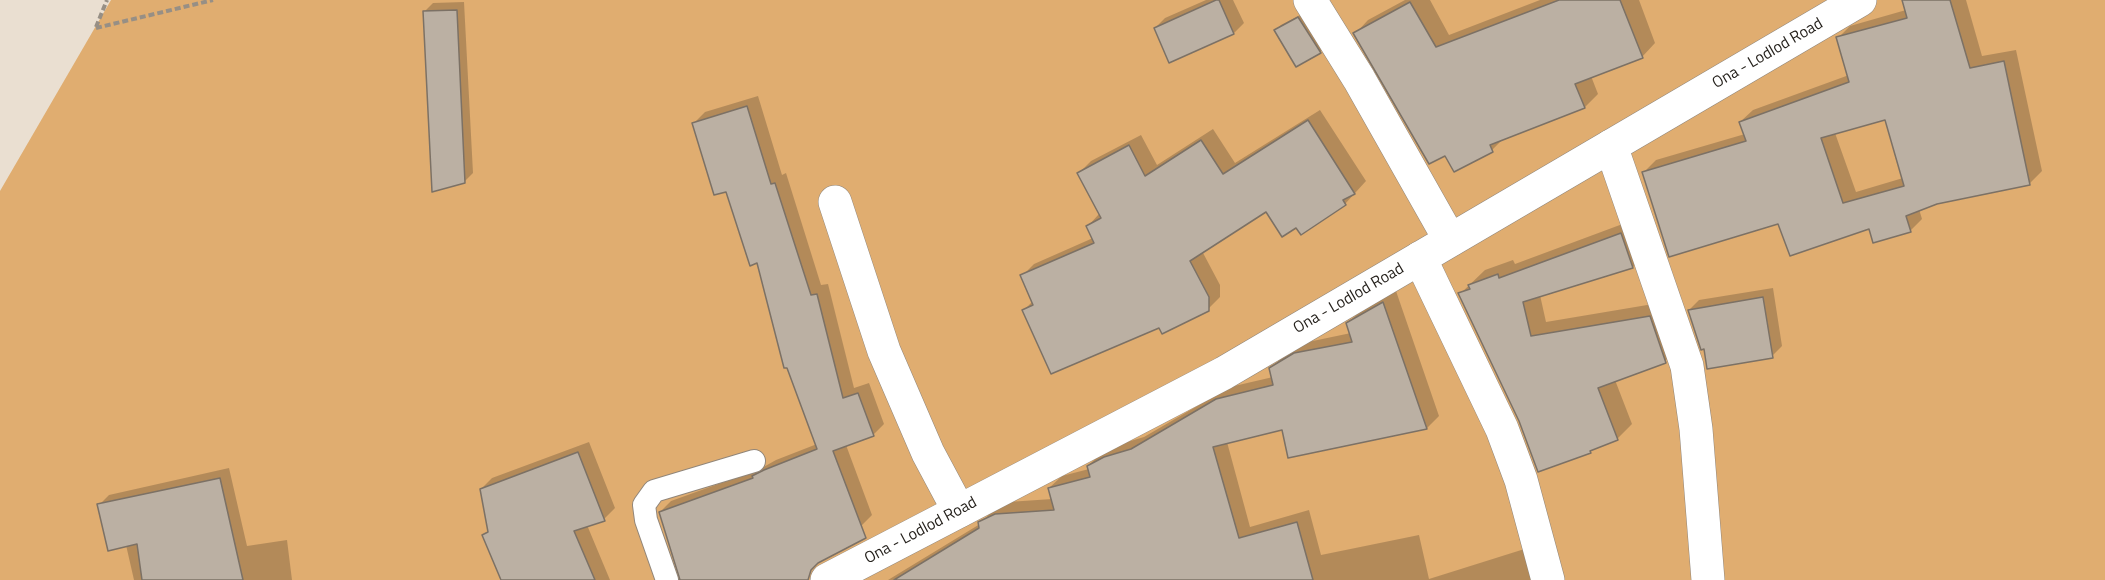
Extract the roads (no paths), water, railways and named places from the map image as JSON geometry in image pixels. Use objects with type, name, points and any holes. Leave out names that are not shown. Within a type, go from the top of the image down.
[{"type":"street","points":[[1310,0],[1359,79],[1450,240]]},
{"type":"street","name":"Ona - Lodlod Road","points":[[827,580],[1224,372],[1860,0]]},
{"type":"street","points":[[1611,146],[1686,366],[1696,429],[1708,580]]},
{"type":"street","points":[[835,202],[884,351],[928,453],[959,511]]},
{"type":"street","points":[[1420,258],[1502,429],[1521,480],[1548,580]]},
{"type":"lane","points":[[667,580],[646,520],[644,505],[654,491],[754,461]]}]
